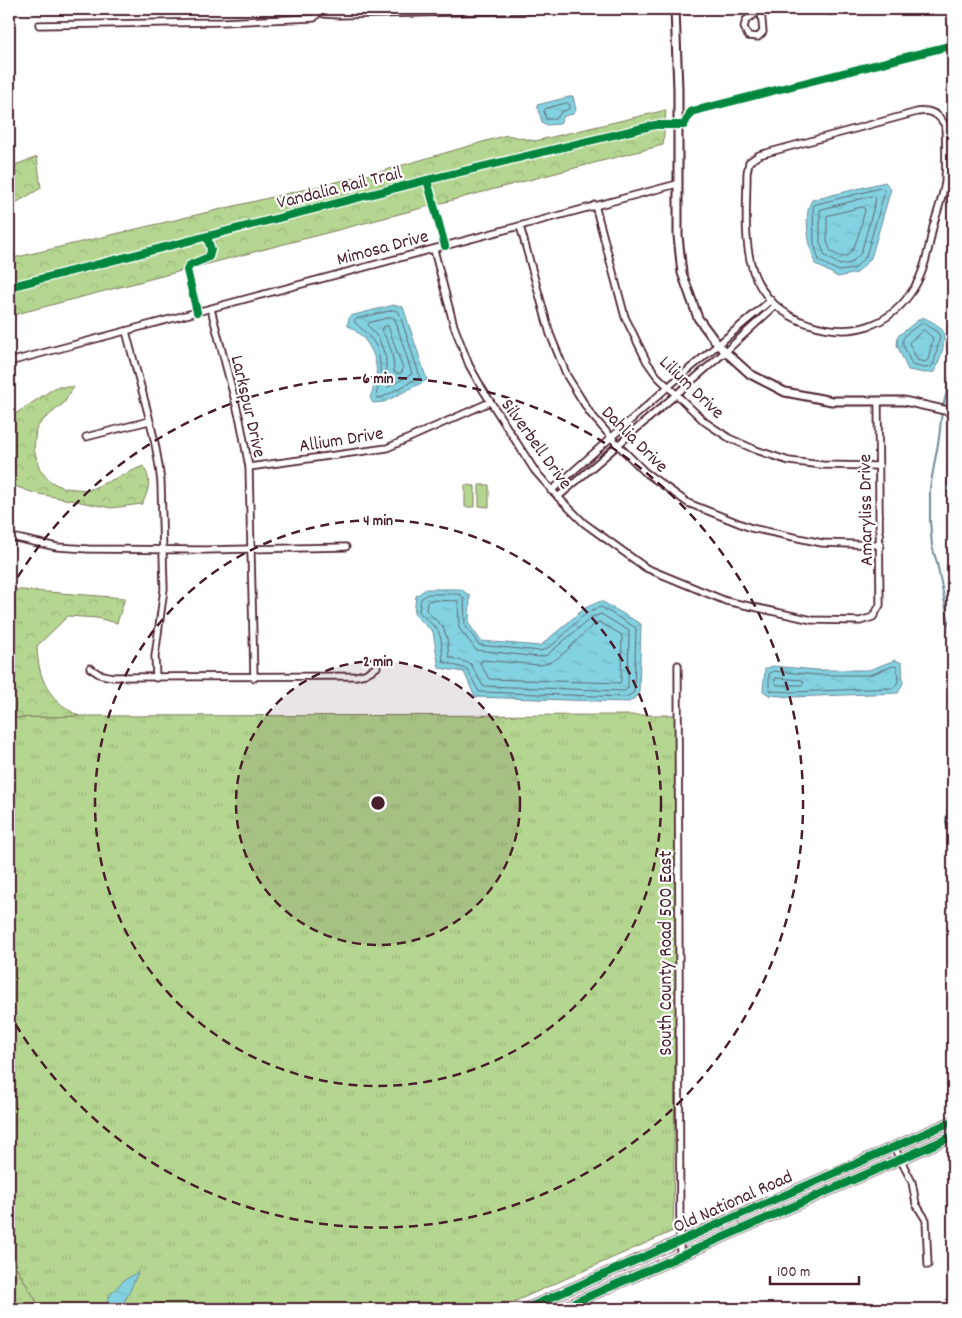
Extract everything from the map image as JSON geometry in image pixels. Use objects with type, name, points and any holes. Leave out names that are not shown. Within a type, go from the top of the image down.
[{"type":"main road","name":"Old National Road","points":[[525,1309],[953,1121]]},
{"type":"main road","name":"Old National Road","points":[[560,1309],[953,1136]]},
{"type":"street","points":[[39,25],[314,18],[317,10],[328,15],[385,15],[569,9]]},
{"type":"street","points":[[674,9],[678,88],[678,236],[682,273],[698,318],[718,345],[750,374],[785,392],[832,401],[904,401],[946,411]]},
{"type":"street","points":[[816,9],[831,11],[847,9]]},
{"type":"street","points":[[762,10],[763,32],[758,38],[748,36],[744,27],[746,20],[762,10]]},
{"type":"street","points":[[917,112],[934,112],[945,125],[945,184],[926,258],[915,287],[900,307],[877,324],[853,331],[824,329],[801,322],[775,306],[771,300],[758,283],[749,253],[747,166],[752,159],[759,155],[917,112]]},
{"type":"street","name":"Mimosa Drive","points":[[9,362],[677,184]]},
{"type":"street","name":"Lilium Drive","points":[[595,205],[625,317],[647,362],[657,376],[704,422],[729,438],[756,450],[797,462],[822,465],[879,466]]},
{"type":"street","name":"Dahlia Drive","points":[[520,226],[557,355],[578,396],[590,413],[645,472],[688,503],[751,528],[822,543],[880,544]]},
{"type":"street","name":"Silverbell Drive","points":[[434,250],[454,326],[469,365],[490,402],[535,471],[558,498],[584,523],[646,568],[726,601],[812,620],[860,621],[873,617]]},
{"type":"street","points":[[551,490],[669,386],[771,300]]},
{"type":"street","points":[[558,498],[775,306]]},
{"type":"street","name":"Larkspur Drive","points":[[212,309],[240,420],[249,467],[254,678]]},
{"type":"street","points":[[126,331],[159,467],[164,589],[155,656],[156,678]]},
{"type":"street","name":"Amaryliss Drive","points":[[873,617],[880,605],[878,401]]},
{"type":"street","name":"Allium Drive","points":[[249,467],[387,448],[490,402]]},
{"type":"street","points":[[86,437],[149,421]]},
{"type":"street","points":[[9,538],[74,549],[163,550],[346,547]]},
{"type":"street","name":"South County Road 500 East","points":[[678,665],[680,1256]]},
{"type":"street","points":[[90,668],[99,674],[112,677],[254,678],[356,676],[377,667]]},
{"type":"street","points":[[894,1147],[912,1182],[916,1204],[926,1220],[928,1265]]},
{"type":"green space","points":[[666,110],[663,145],[9,316],[9,259],[379,172],[507,135],[535,141]]},
{"type":"green space","points":[[37,157],[41,188],[9,207],[9,167]]},
{"type":"green space","points":[[56,387],[74,387],[64,403],[42,421],[36,429],[34,449],[40,470],[50,481],[63,488],[89,490],[143,466],[148,476],[148,485],[142,504],[111,508],[34,493],[9,484],[9,418]]},
{"type":"green space","points":[[465,485],[475,486],[475,507],[465,507]]},
{"type":"green space","points":[[479,485],[489,485],[489,507],[479,506]]},
{"type":"green space","points":[[9,589],[125,598],[117,623],[97,618],[68,616],[37,646],[40,669],[47,688],[60,703],[79,716],[9,718]]},
{"type":"green space","points":[[679,715],[673,1231],[498,1309],[120,1309],[129,1293],[111,1294],[106,1304],[97,1308],[41,1309],[16,1267],[9,1246],[10,718],[79,716]]},
{"type":"green space","points":[[9,1246],[16,1267],[41,1309],[9,1309]]},
{"type":"water","points":[[573,96],[576,110],[573,114],[564,116],[560,124],[547,125],[542,122],[537,105]]},
{"type":"water","points":[[885,182],[891,189],[871,258],[857,273],[838,277],[815,264],[807,223],[809,206],[812,200]]},
{"type":"water","points":[[394,305],[403,307],[427,380],[384,402],[373,403],[370,398],[376,381],[376,370],[373,354],[360,335],[347,325],[350,316]]},
{"type":"water","points":[[922,317],[938,326],[944,334],[942,351],[934,372],[925,373],[908,370],[897,345],[898,336]]},
{"type":"water","points":[[951,434],[953,434],[953,518],[947,490]]},
{"type":"water","points":[[426,589],[461,589],[470,596],[469,624],[481,641],[540,646],[585,608],[601,601],[641,624],[639,695],[629,702],[475,697],[464,672],[439,668],[433,632],[414,614],[416,596]]},
{"type":"water","points":[[895,660],[902,663],[903,683],[898,693],[792,697],[769,695],[763,691],[765,669],[773,666],[817,670],[869,670]]},
{"type":"water","points":[[138,1272],[120,1309],[96,1309],[106,1304],[111,1294],[123,1281]]},
{"type":"waterway","points":[[943,407],[953,366]]},
{"type":"waterway","points":[[942,411],[930,488],[930,520],[932,546],[953,643]]},
{"type":"waterway","points":[[953,766],[946,822],[953,852]]},
{"type":"waterway","points":[[953,873],[951,957],[953,965]]},
{"type":"waterway","points":[[953,1028],[953,1063]]},
{"type":"cycle path","name":"Vandalia Rail Trail","points":[[9,287],[427,180],[655,125],[684,125],[690,112],[953,45]]},
{"type":"cycle path","points":[[427,180],[445,246]]},
{"type":"cycle path","points":[[197,312],[187,270],[190,265],[209,257],[211,250],[207,236]]},
{"type":"cycle path","points":[[525,1309],[953,1121]]},
{"type":"cycle path","points":[[560,1309],[953,1136]]}]
